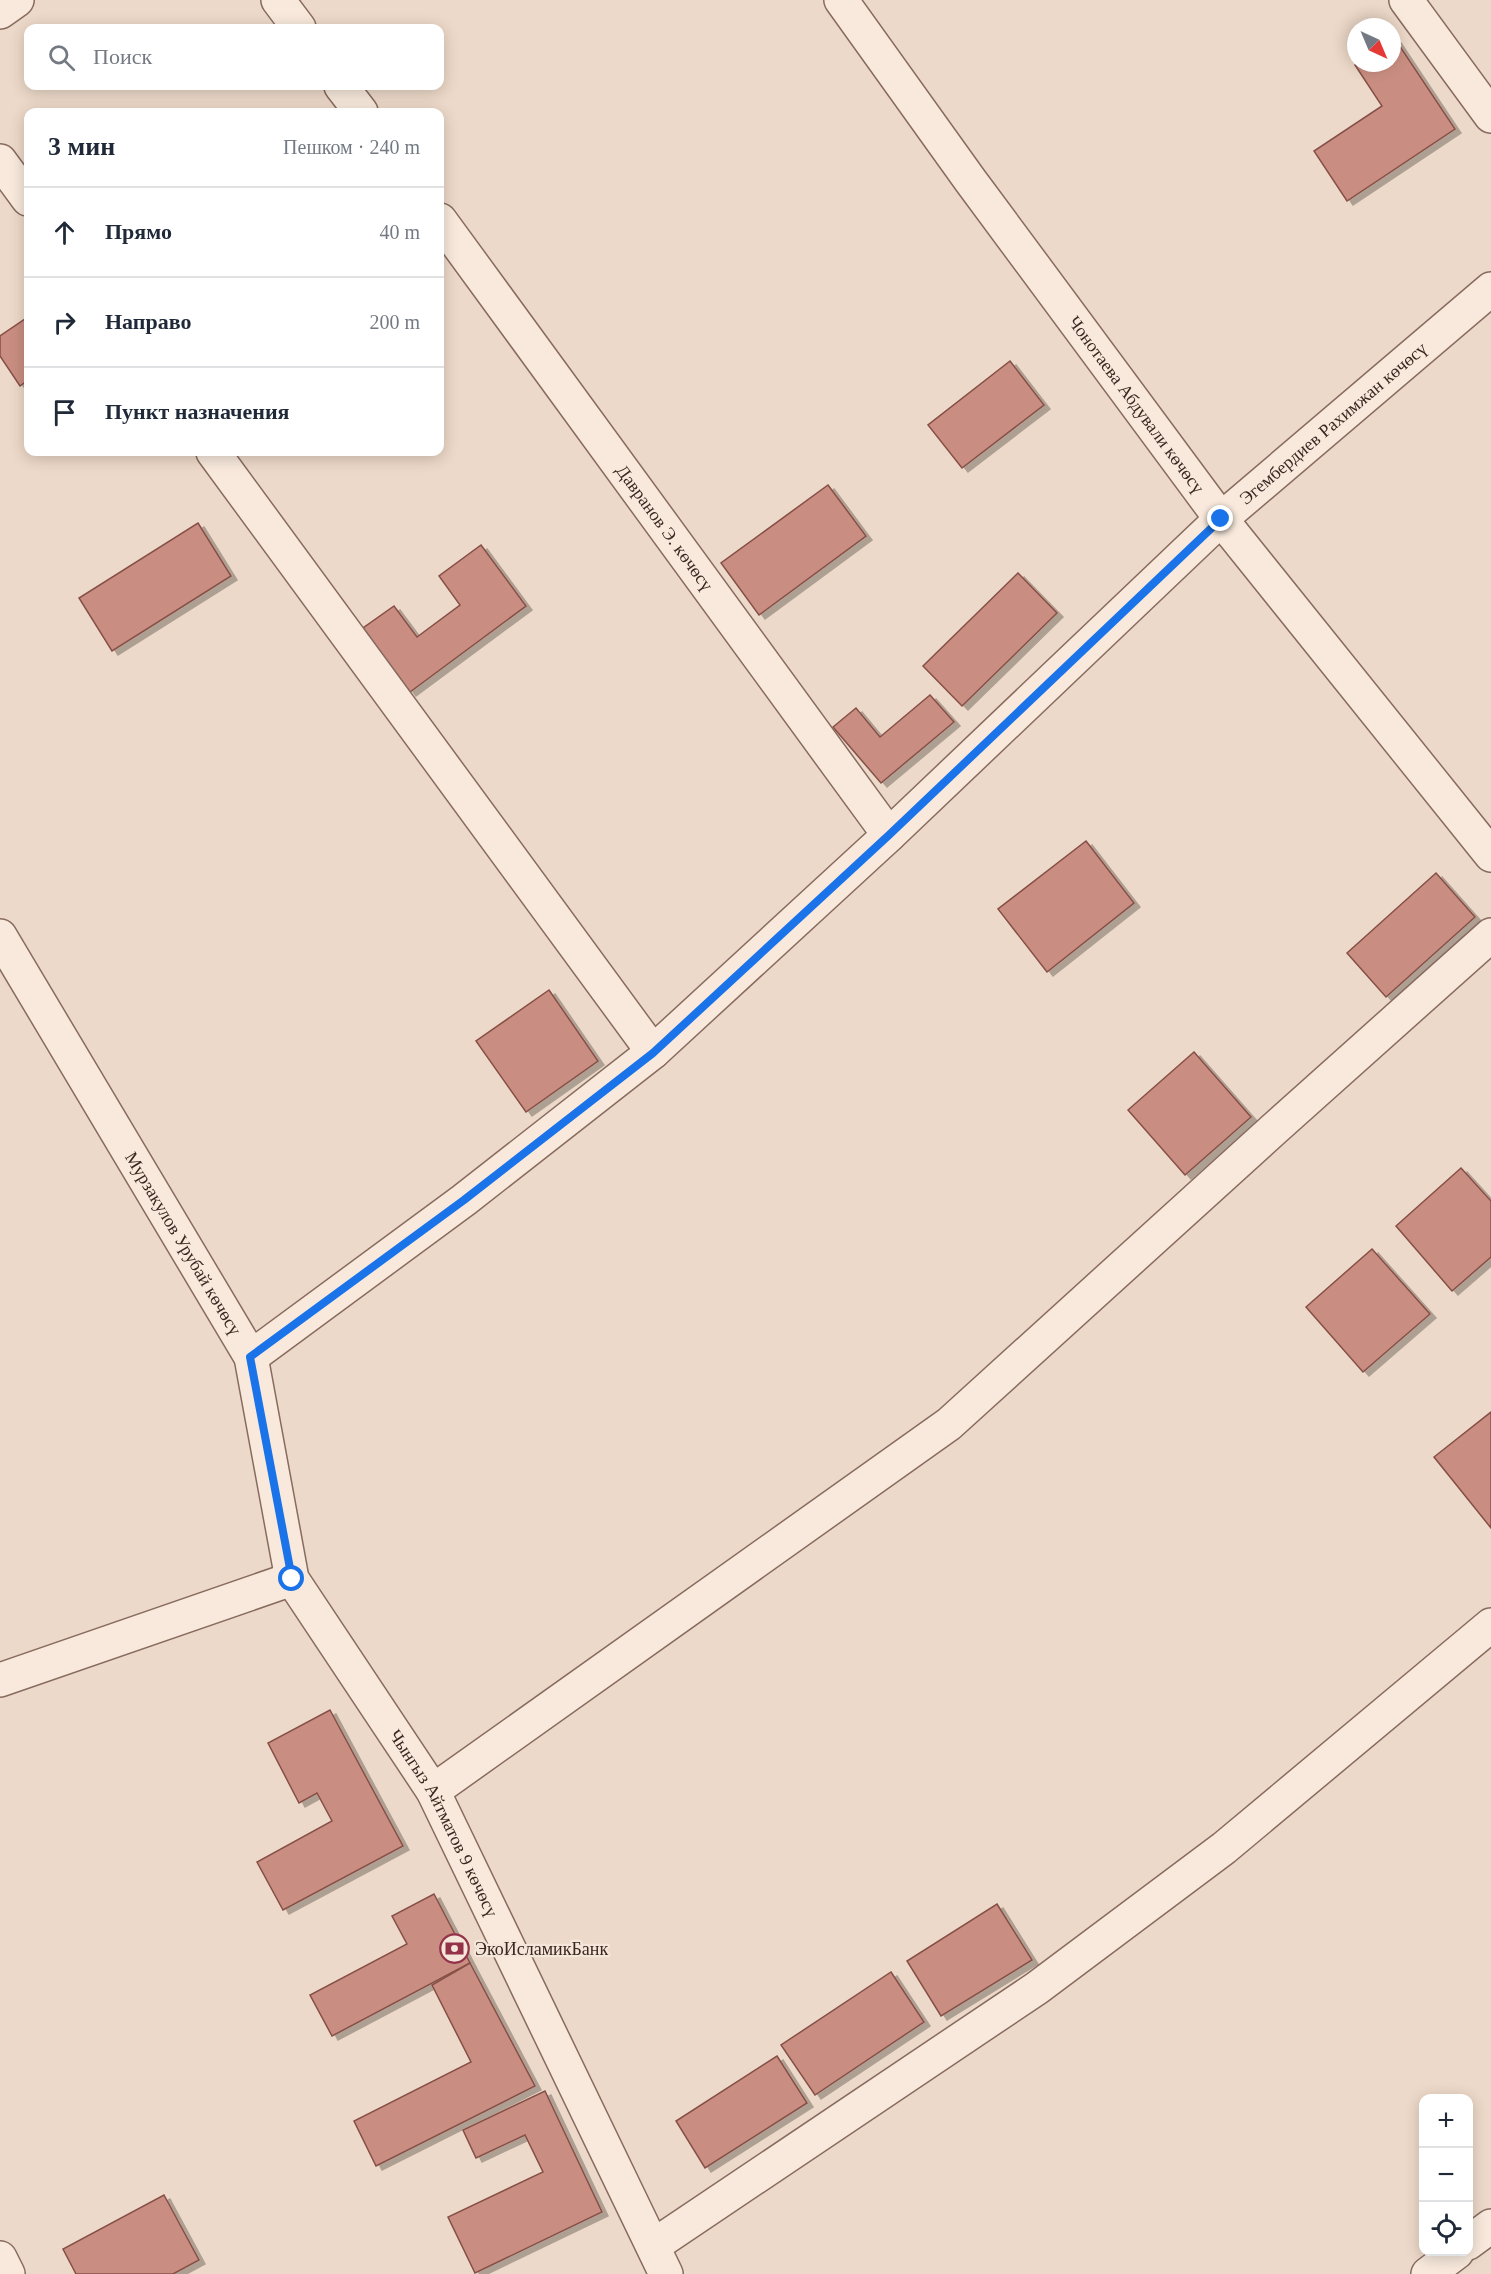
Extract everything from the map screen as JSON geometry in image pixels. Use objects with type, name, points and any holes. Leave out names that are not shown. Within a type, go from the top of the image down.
[{"type":"street","points":[[0,12],[17,0]]},
{"type":"street","points":[[279,0],[296,24]]},
{"type":"street","name":"Чонотаева Абдували көчөсү","points":[[841,0],[970,180],[1221,519],[1491,855]]},
{"type":"street","points":[[1406,0],[1491,116]]},
{"type":"street","points":[[344,90],[358,108]]},
{"type":"street","points":[[0,160],[24,194]]},
{"type":"street","name":"Давранов Э. көчөсү","points":[[444,225],[889,835]]},
{"type":"street","name":"Эгембердиев Рахимжан көчөсү","points":[[250,1357],[464,1200],[653,1053],[889,835],[1221,519],[1491,289]]},
{"type":"street","points":[[216,456],[653,1053]]},
{"type":"street","points":[[432,1791],[949,1424],[1491,935]]},
{"type":"street","name":"Мурзакулов Урубай көчөсү","points":[[0,936],[250,1357],[292,1579]]},
{"type":"street","points":[[3,1673],[292,1579]]},
{"type":"street","name":"Чынгыз Айтматов 9 көчөсү","points":[[292,1579],[432,1791],[660,2260]]},
{"type":"street","points":[[660,2260],[1037,1988],[1224,1848],[1491,1625]]},
{"type":"street","points":[[1473,2239],[1491,2226]]},
{"type":"street","points":[[1428,2274],[1452,2256]]},
{"type":"street","points":[[0,2258],[8,2274]]},
{"type":"building","points":[[1401,48],[1455,129],[1347,201],[1314,151],[1382,106],[1360,72],[1401,72]]},
{"type":"building","points":[[24,320],[24,383],[20,386],[0,356],[0,336]]},
{"type":"building","points":[[1010,361],[1044,405],[962,468],[928,425]]},
{"type":"building","points":[[828,485],[866,536],[759,615],[721,563]]},
{"type":"building","points":[[198,523],[231,576],[112,651],[79,598]]},
{"type":"building","points":[[481,545],[526,606],[410,692],[363,628],[394,606],[417,637],[460,605],[439,576]]},
{"type":"building","points":[[1018,573],[1057,613],[962,706],[923,666]]},
{"type":"building","points":[[930,695],[954,722],[881,783],[833,727],[856,708],[880,737]]},
{"type":"building","points":[[1086,841],[1134,903],[1047,972],[998,909]]},
{"type":"building","points":[[1436,873],[1475,917],[1386,997],[1347,953]]},
{"type":"building","points":[[549,990],[598,1061],[526,1112],[476,1041]]},
{"type":"building","points":[[1194,1052],[1251,1117],[1185,1175],[1128,1110]]},
{"type":"building","points":[[1461,1168],[1491,1201],[1491,1257],[1452,1291],[1396,1226]]},
{"type":"building","points":[[1372,1249],[1430,1314],[1363,1372],[1306,1307]]},
{"type":"building","points":[[1491,1412],[1491,1528],[1434,1457]]},
{"type":"building","points":[[330,1710],[403,1846],[283,1910],[257,1862],[332,1821],[317,1793],[299,1803],[268,1743]]},
{"type":"building","points":[[434,1894],[470,1963],[332,2036],[310,1995],[407,1944],[392,1916]]},
{"type":"building","points":[[997,1904],[1032,1960],[941,2016],[907,1961]]},
{"type":"building","points":[[470,1963],[535,2086],[376,2166],[354,2121],[471,2062],[432,1985]]},
{"type":"building","points":[[891,1972],[924,2022],[815,2095],[781,2045]]},
{"type":"building","points":[[777,2056],[807,2103],[705,2168],[676,2121]]},
{"type":"building","points":[[545,2091],[602,2212],[475,2273],[448,2217],[543,2172],[525,2135],[476,2158],[463,2130]]},
{"type":"building","points":[[164,2195],[199,2260],[173,2274],[76,2274],[63,2249]]},
{"type":"place","name":"ЭкоИсламикБанк","points":[[454,1949]]},
{"type":"route","points":[[292,1579],[250,1357],[464,1200],[653,1053],[889,835],[1221,519]]}]
